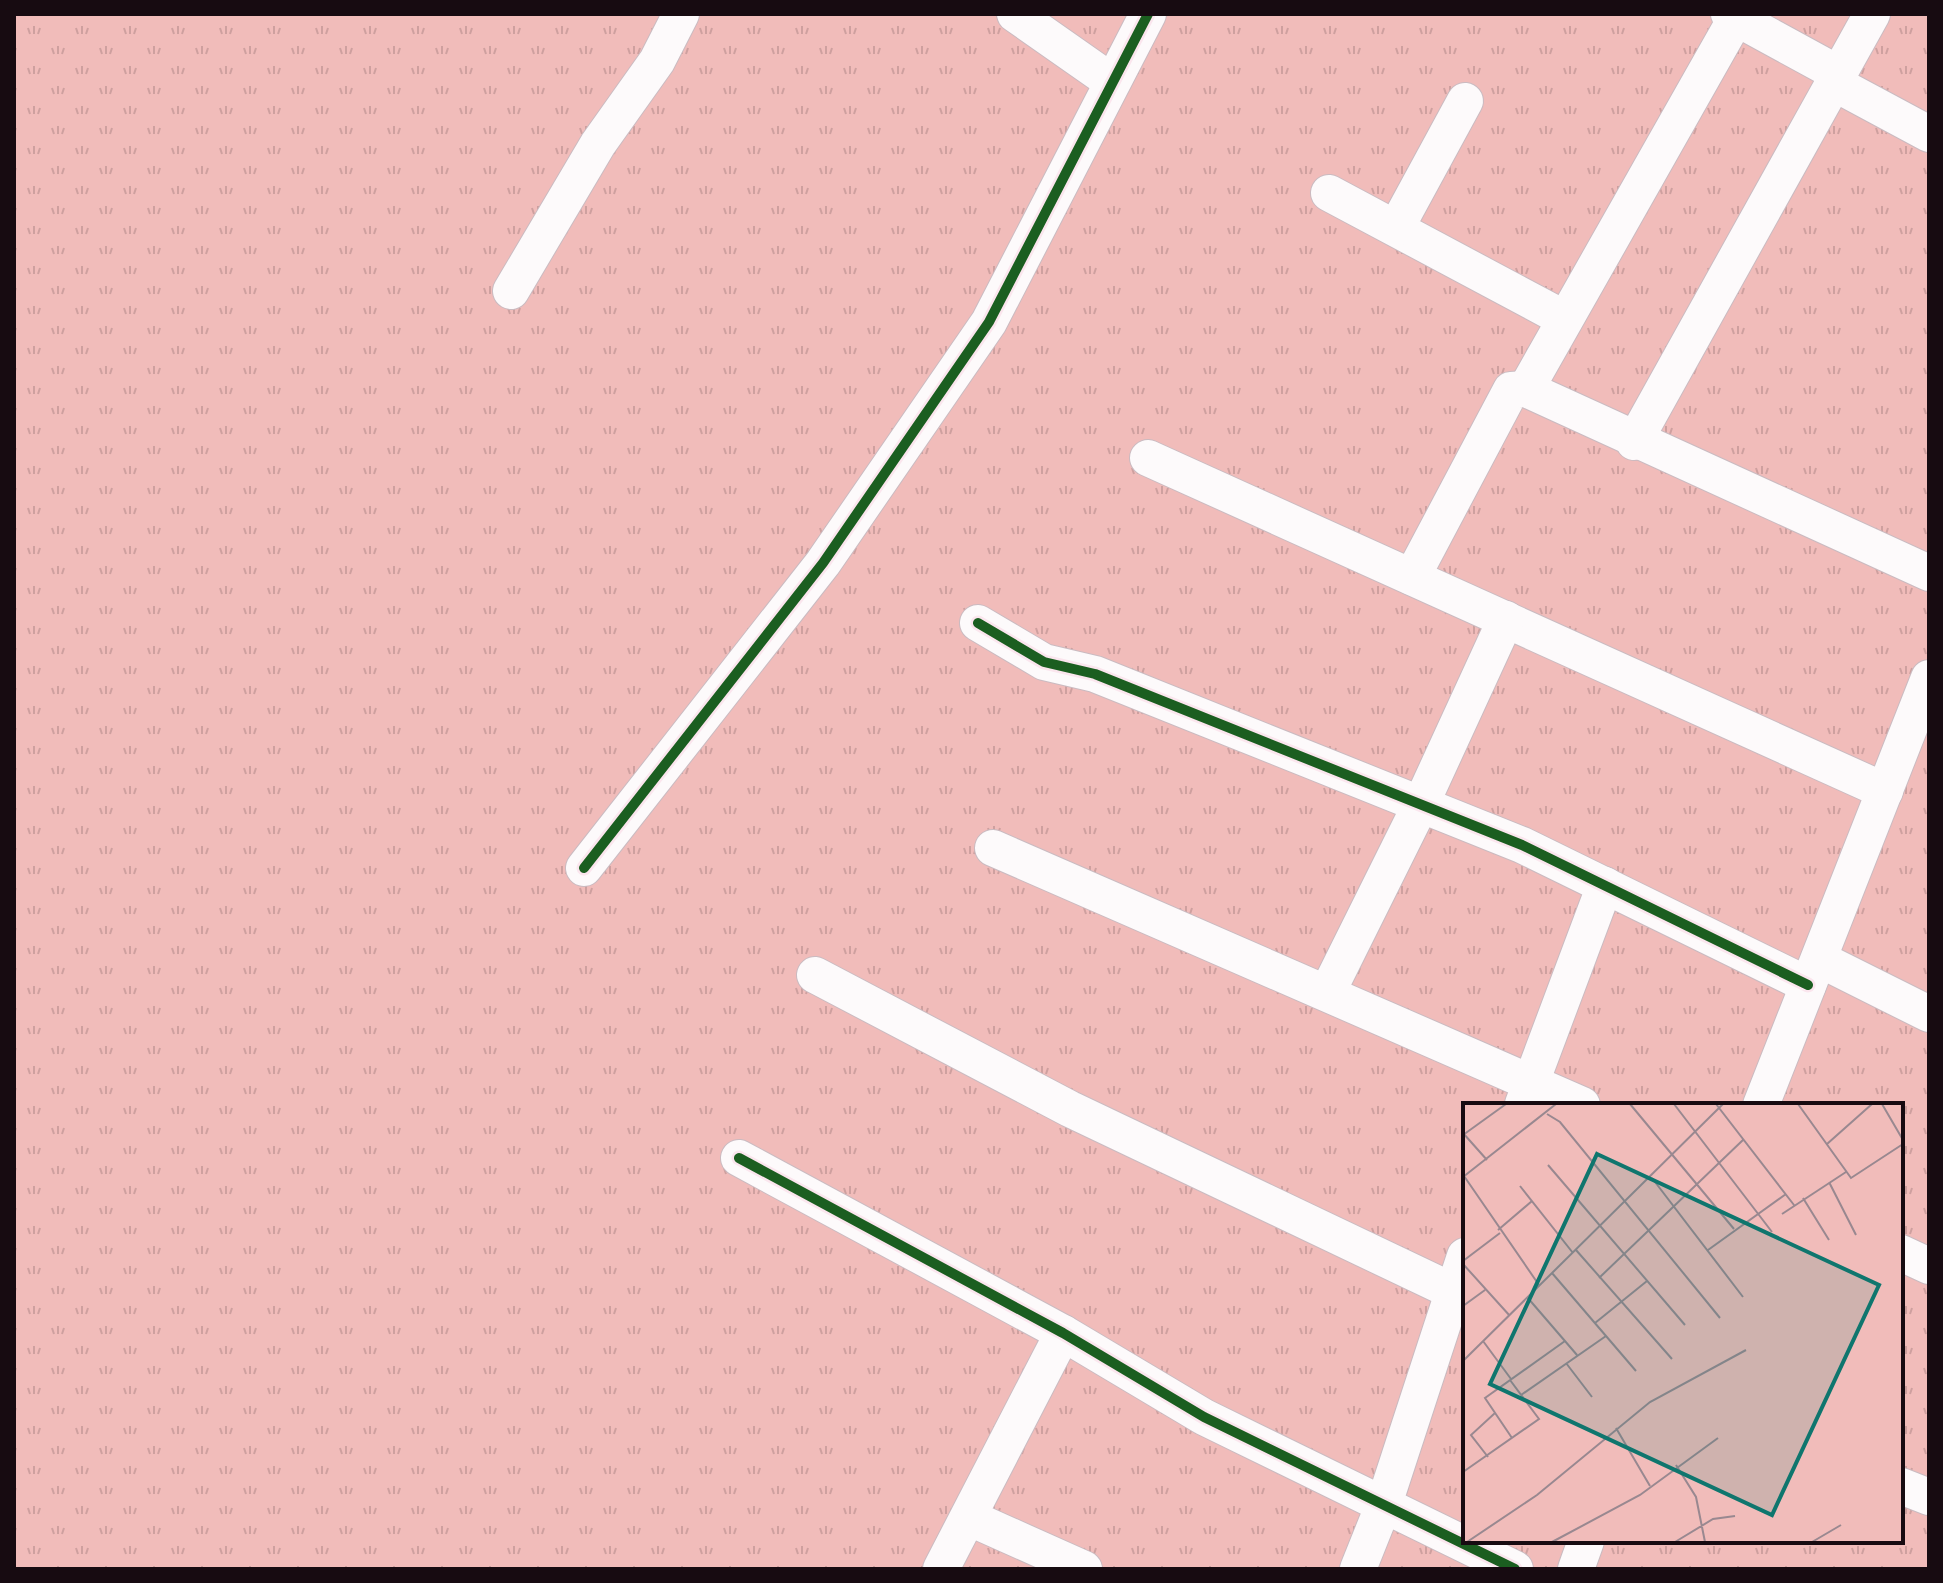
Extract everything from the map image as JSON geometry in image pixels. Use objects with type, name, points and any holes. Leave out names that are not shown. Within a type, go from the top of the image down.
[{"type":"street","points":[[1015,14],[1112,82]]},
{"type":"street","points":[[584,868],[823,563],[989,322],[1148,14]]},
{"type":"street","points":[[1634,442],[1872,14]]},
{"type":"street","points":[[1526,389],[1732,16],[1929,134]]},
{"type":"street","points":[[511,291],[598,144],[657,61],[668,19]]},
{"type":"street","points":[[1396,228],[1465,101]]},
{"type":"street","points":[[1329,193],[1565,319]]},
{"type":"street","points":[[1412,577],[1511,390],[1526,389],[1634,442],[1929,573]]},
{"type":"street","points":[[1148,458],[1885,791]]},
{"type":"street","points":[[1327,993],[1421,804],[1506,619]]},
{"type":"street","points":[[978,623],[1044,662],[1095,674],[1522,845],[1605,885],[1813,972],[1929,1014]]},
{"type":"street","points":[[1762,1103],[1928,685]]},
{"type":"street","points":[[993,848],[1327,993],[1526,1093],[1573,1103]]},
{"type":"street","points":[[1526,1093],[1605,885]]},
{"type":"street","points":[[815,975],[1070,1109],[1458,1294]]},
{"type":"street","points":[[739,1158],[1063,1333],[1204,1417],[1515,1569]]},
{"type":"street","points":[[1903,1254],[1929,1266]]},
{"type":"street","points":[[1358,1569],[1458,1294],[1463,1267]]},
{"type":"street","points":[[941,1569],[1063,1333]]},
{"type":"street","points":[[1903,1487],[1929,1497]]},
{"type":"street","points":[[970,1518],[1084,1569]]},
{"type":"street","points":[[1576,1569],[1585,1543]]},
{"type":"green space","points":[[14,14],[1929,14],[1929,1569],[14,1569]]},
{"type":"cycle path","points":[[584,868],[823,563],[989,322],[1148,14]]},
{"type":"cycle path","points":[[978,623],[1044,662],[1095,674],[1522,845],[1808,985]]},
{"type":"cycle path","points":[[739,1158],[1063,1333],[1204,1417],[1515,1569]]}]
